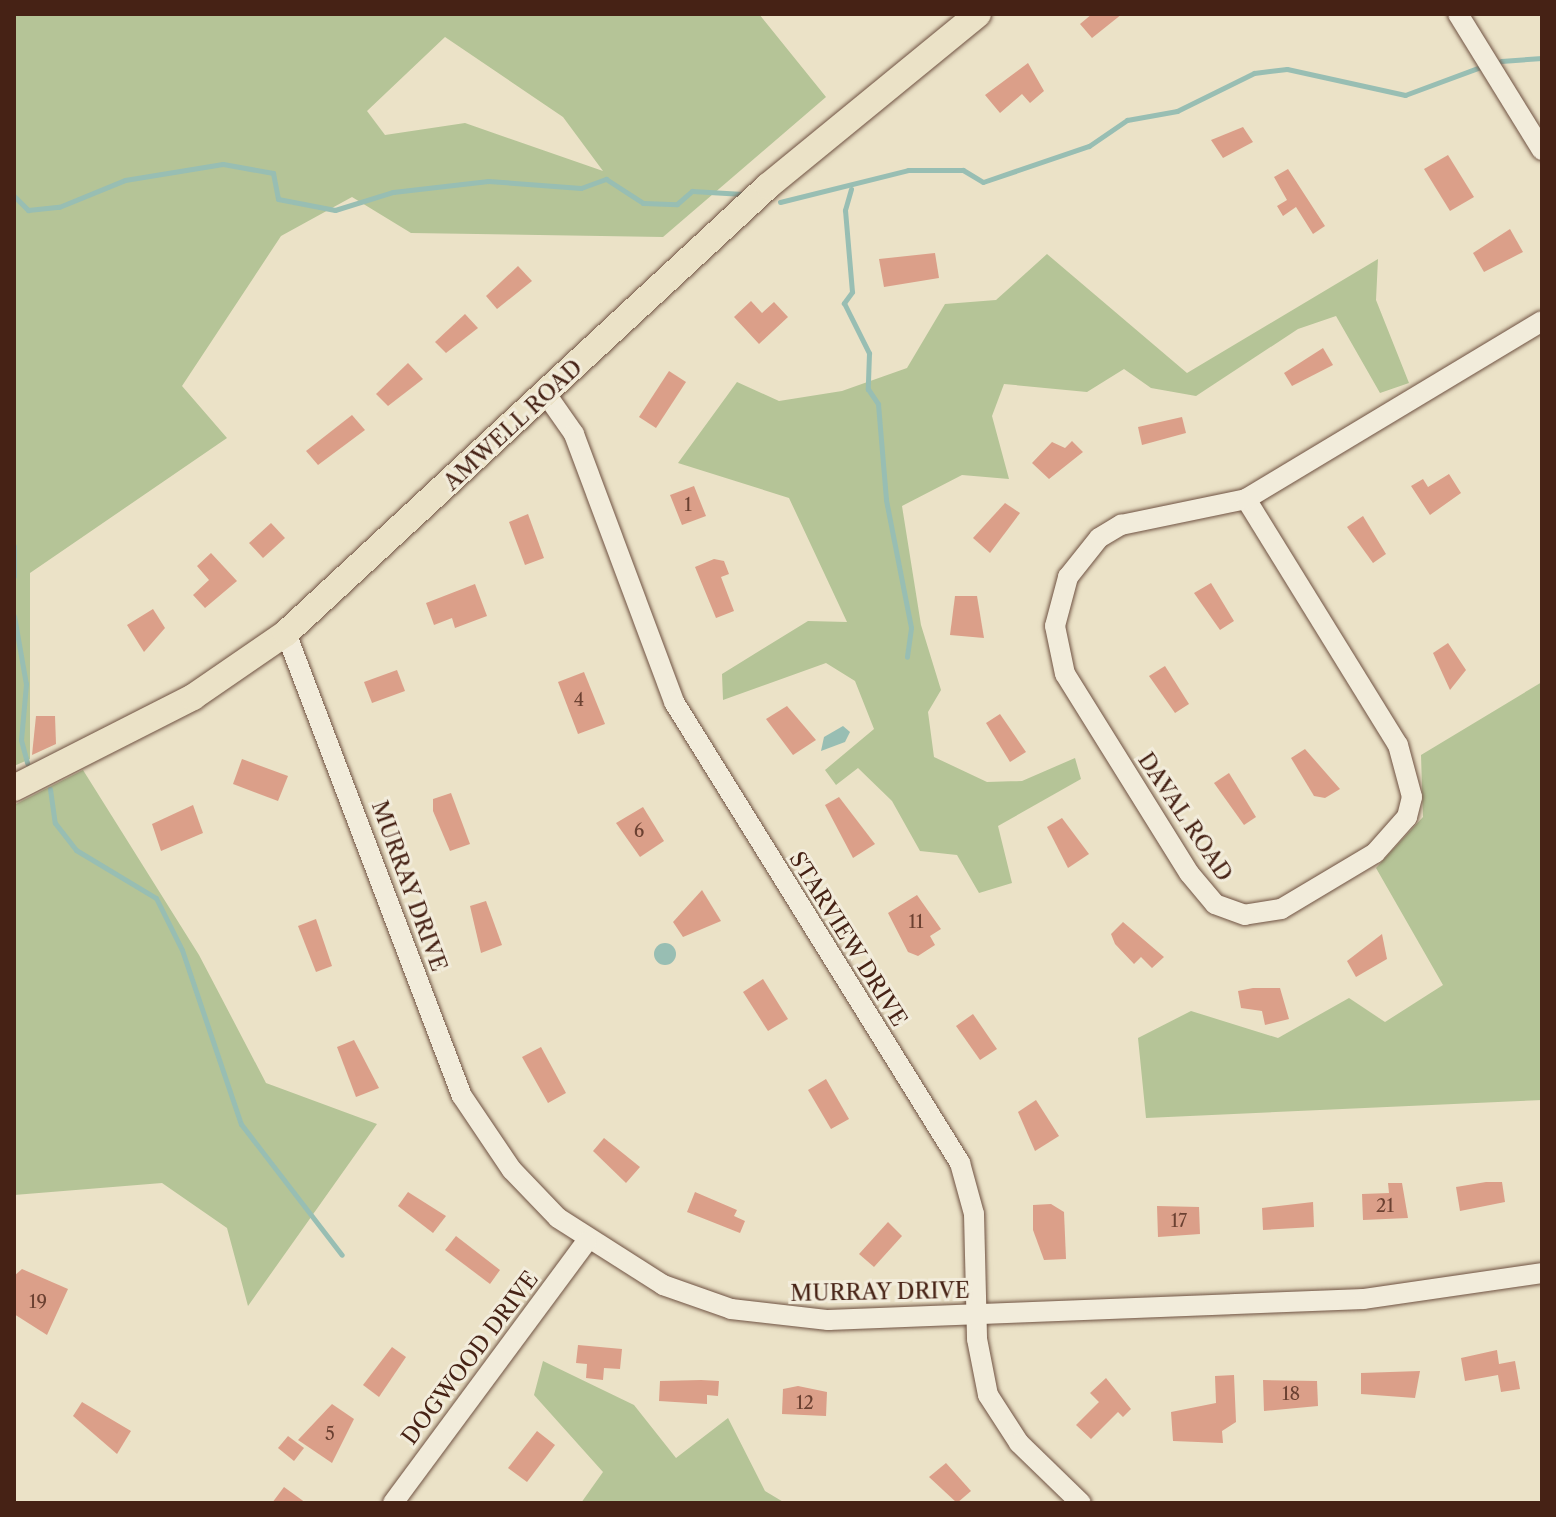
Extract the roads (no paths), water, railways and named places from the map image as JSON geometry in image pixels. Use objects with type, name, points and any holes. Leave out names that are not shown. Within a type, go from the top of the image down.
[{"type":"main road","name":"AMWELL ROAD","points":[[14,788],[193,697],[286,633],[768,186],[978,14]]},
{"type":"street","points":[[1458,14],[1542,150]]},
{"type":"street","name":"DAVAL ROAD","points":[[1246,499],[1398,745],[1412,797],[1407,817],[1375,853],[1265,915],[1215,904],[1189,873],[1065,674],[1055,626],[1068,577],[1099,538],[1141,517],[1246,499],[1542,321]]},
{"type":"street","name":"STARVIEW DRIVE","points":[[546,394],[574,434],[674,702],[960,1163],[974,1214],[980,1371],[996,1411],[1081,1503]]},
{"type":"street","name":"MURRAY DRIVE","points":[[286,633],[462,1096],[512,1170],[586,1242],[663,1285],[731,1309],[828,1320],[1364,1299],[1542,1273]]},
{"type":"street","name":"DOGWOOD DRIVE","points":[[393,1503],[586,1242]]},
{"type":"water","points":[[843,726],[850,732],[845,742],[821,751],[824,737]]},
{"type":"water","points":[[661,943],[669,943],[676,954],[669,965],[661,965],[654,958],[654,950]]},
{"type":"waterway","points":[[1501,61],[1542,58]]},
{"type":"waterway","points":[[780,202],[908,170],[963,170],[983,182],[1089,146],[1127,120],[1177,111],[1254,73],[1287,69],[1405,95],[1478,68]]},
{"type":"waterway","points":[[14,196],[28,210],[59,207],[125,180],[223,164],[273,173],[278,199],[335,210],[393,192],[488,181],[581,188],[606,179],[643,203],[677,204],[692,191],[743,194]]},
{"type":"waterway","points":[[851,189],[845,210],[852,292],[844,303],[869,353],[868,389],[878,404],[886,500],[911,628],[907,657]]},
{"type":"waterway","points":[[14,546],[14,576]]},
{"type":"waterway","points":[[14,616],[26,684],[21,740],[27,763]]},
{"type":"waterway","points":[[50,789],[55,823],[76,850],[156,898],[182,950],[241,1124],[342,1255]]}]
